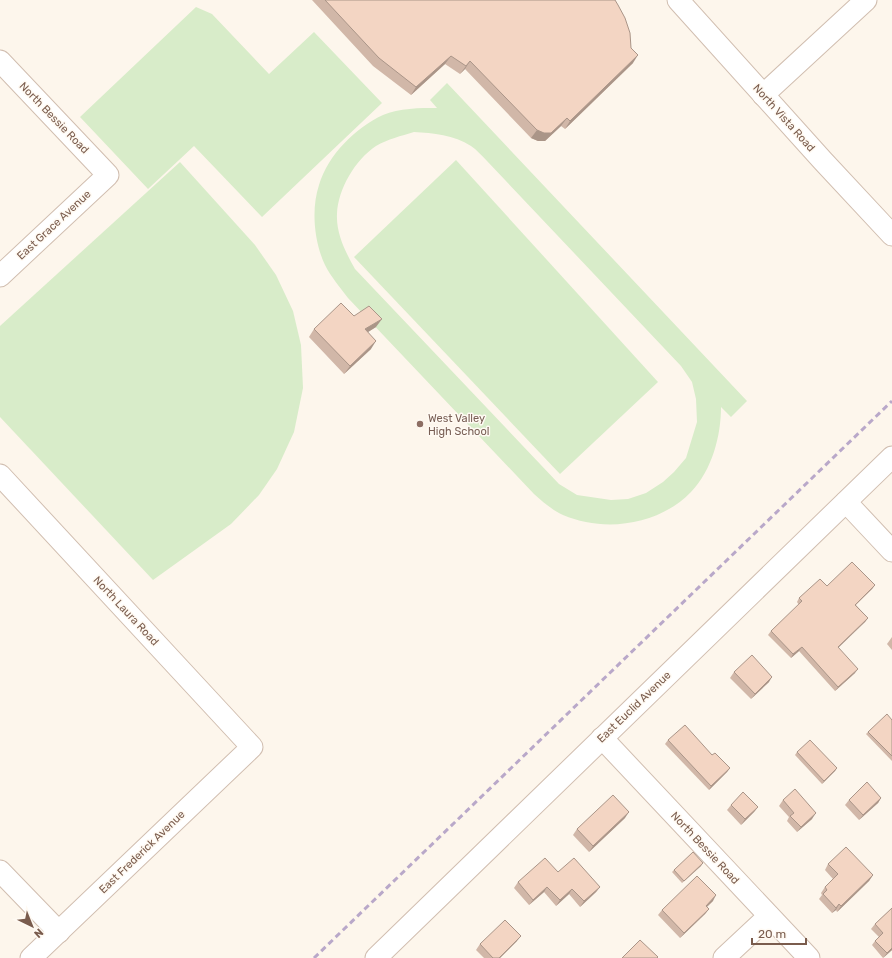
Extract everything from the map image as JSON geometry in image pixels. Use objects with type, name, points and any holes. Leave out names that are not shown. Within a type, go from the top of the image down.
[{"type":"street","name":"North Vista Road","points":[[678,0],[822,161],[892,235]]},
{"type":"street","points":[[763,95],[866,0]]},
{"type":"street","name":"North Bessie Road","points":[[0,61],[108,175]]},
{"type":"street","name":"East Grace Avenue","points":[[0,276],[108,175]]},
{"type":"street","name":"East Euclid Avenue","points":[[376,958],[892,457]]},
{"type":"street","name":"North Laura Road","points":[[0,474],[252,746]]},
{"type":"street","points":[[846,502],[892,551]]},
{"type":"street","name":"North Bessie Road","points":[[602,738],[808,958]]},
{"type":"street","name":"East Frederick Avenue","points":[[32,958],[252,746]]},
{"type":"street","points":[[0,871],[58,932]]},
{"type":"street","points":[[724,958],[769,916]]},
{"type":"green space","points":[[196,7],[212,14],[269,74],[314,32],[382,103],[262,217],[194,146],[148,189],[80,117]]},
{"type":"green space","points":[[447,83],[747,401],[731,417],[721,407],[721,418],[717,441],[705,474],[691,492],[678,503],[663,512],[648,519],[631,523],[596,524],[579,521],[563,515],[544,503],[348,298],[327,269],[318,246],[314,215],[319,185],[329,163],[344,144],[362,127],[383,115],[396,111],[417,108],[437,108],[430,100]],"holes":[[[414,132],[451,137],[458,139],[475,149],[681,366],[692,382],[696,399],[697,422],[686,458],[663,482],[646,493],[628,499],[611,500],[577,495],[559,484],[355,269],[342,243],[338,229],[338,204],[344,185],[355,167],[368,152],[385,141]]]},
{"type":"green space","points":[[456,160],[658,382],[560,474],[354,257]]},
{"type":"green space","points":[[180,162],[255,245],[276,275],[293,311],[301,345],[303,388],[294,432],[277,469],[259,495],[231,524],[153,580],[0,417],[0,326]]},
{"type":"building","points":[[325,0],[615,0],[625,18],[630,33],[631,48],[638,55],[570,121],[567,118],[551,133],[544,133],[537,130],[470,61],[466,66],[451,56],[416,87],[379,58]]},
{"type":"building","points":[[341,303],[354,316],[369,306],[382,319],[365,329],[376,341],[350,366],[314,329]]},
{"type":"building","points":[[852,562],[875,585],[855,605],[868,618],[838,647],[858,669],[838,687],[802,647],[793,654],[771,631],[802,601],[799,598],[820,579],[827,586]]},
{"type":"building","points":[[752,655],[772,677],[755,694],[734,672]]},
{"type":"building","points":[[887,714],[892,720],[892,756],[868,732]]},
{"type":"building","points":[[685,725],[712,755],[715,753],[730,768],[711,786],[668,740]]},
{"type":"building","points":[[810,740],[837,768],[824,781],[797,752]]},
{"type":"building","points":[[867,782],[881,798],[863,815],[849,800]]},
{"type":"building","points":[[795,789],[816,813],[801,827],[790,816],[794,813],[783,800]]},
{"type":"building","points":[[743,792],[758,807],[745,819],[731,805]]},
{"type":"building","points":[[613,795],[629,812],[593,846],[577,829]]},
{"type":"building","points":[[846,847],[873,875],[841,906],[839,904],[836,908],[823,894],[827,890],[825,887],[838,874],[828,864]]},
{"type":"building","points":[[693,852],[703,863],[684,881],[674,870]]},
{"type":"building","points":[[545,858],[558,872],[574,858],[600,887],[584,901],[572,889],[560,900],[547,887],[533,900],[518,882]]},
{"type":"building","points":[[697,876],[716,895],[706,906],[709,909],[684,933],[662,910]]},
{"type":"building","points":[[892,908],[892,948],[887,953],[875,941],[883,933],[875,924]]},
{"type":"building","points":[[505,920],[521,936],[499,958],[493,958],[480,944]]},
{"type":"building","points":[[640,940],[658,957],[622,958]]},
{"type":"railway","points":[[314,958],[892,401]]},
{"type":"place","name":"West Valley High School","points":[[420,424]]}]
